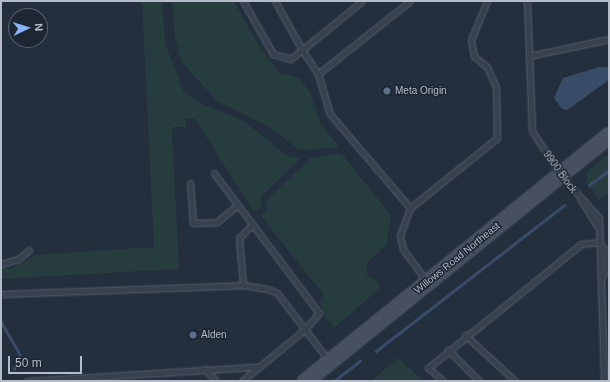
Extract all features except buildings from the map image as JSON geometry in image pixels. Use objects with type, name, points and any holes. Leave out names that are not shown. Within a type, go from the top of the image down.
[{"type":"main road","name":"Willows Road Northeast","points":[[305,381],[609,135]]},
{"type":"lane","points":[[242,1],[273,54],[290,59],[362,1]]},
{"type":"lane","points":[[275,1],[302,50],[318,74],[330,114],[410,208]]},
{"type":"lane","points":[[318,74],[410,1]]},
{"type":"lane","points":[[427,281],[403,249],[400,236],[410,208],[497,138],[496,87],[487,67],[474,56],[471,40],[487,1]]},
{"type":"lane","name":"9900 Block","points":[[527,1],[532,131],[560,174],[581,200],[595,211],[599,242],[605,250],[606,268],[600,280],[604,381]]},
{"type":"lane","points":[[529,56],[609,39]]},
{"type":"lane","points":[[214,173],[317,309],[317,317],[304,330],[242,381]]},
{"type":"lane","points":[[190,183],[193,224],[217,222],[237,205]]},
{"type":"lane","points":[[243,285],[239,238],[252,225]]},
{"type":"lane","points":[[443,381],[428,368],[465,335],[581,244],[599,242]]},
{"type":"lane","points":[[1,264],[18,259],[29,250]]},
{"type":"lane","points":[[1,294],[243,285],[277,293],[329,361]]},
{"type":"lane","points":[[465,335],[515,381]]},
{"type":"lane","points":[[448,350],[479,381]]},
{"type":"lane","points":[[26,381],[259,367]]},
{"type":"lane","points":[[206,369],[216,381]]},
{"type":"green space","points":[[142,1],[162,1],[165,43],[184,92],[199,103],[244,121],[286,155],[300,159],[261,197],[261,207],[254,212],[195,119],[186,119],[186,127],[172,127],[179,269],[1,279],[1,269],[13,268],[34,255],[154,247]]},
{"type":"green space","points":[[172,1],[234,1],[260,48],[280,73],[299,78],[311,94],[320,123],[339,147],[300,150],[269,127],[217,101],[181,61],[175,38]]},
{"type":"green space","points":[[341,153],[391,215],[386,246],[367,262],[367,276],[376,280],[380,288],[334,328],[325,318],[319,300],[324,295],[260,215],[267,210],[266,200],[311,158]]},
{"type":"green space","points":[[609,154],[609,192],[599,200],[586,183],[588,170]]},
{"type":"green space","points":[[398,358],[424,381],[371,381]]},
{"type":"water","points":[[599,67],[609,67],[609,80],[567,110],[562,109],[554,98],[563,78]]},
{"type":"waterway","points":[[589,185],[609,170]]},
{"type":"waterway","points":[[376,351],[564,205]]},
{"type":"waterway","points":[[1,322],[20,355],[14,369]]},
{"type":"waterway","points":[[334,381],[360,361]]},
{"type":"place","name":"Meta Origin","points":[[387,91]]},
{"type":"place","name":"Alden","points":[[193,335]]}]
